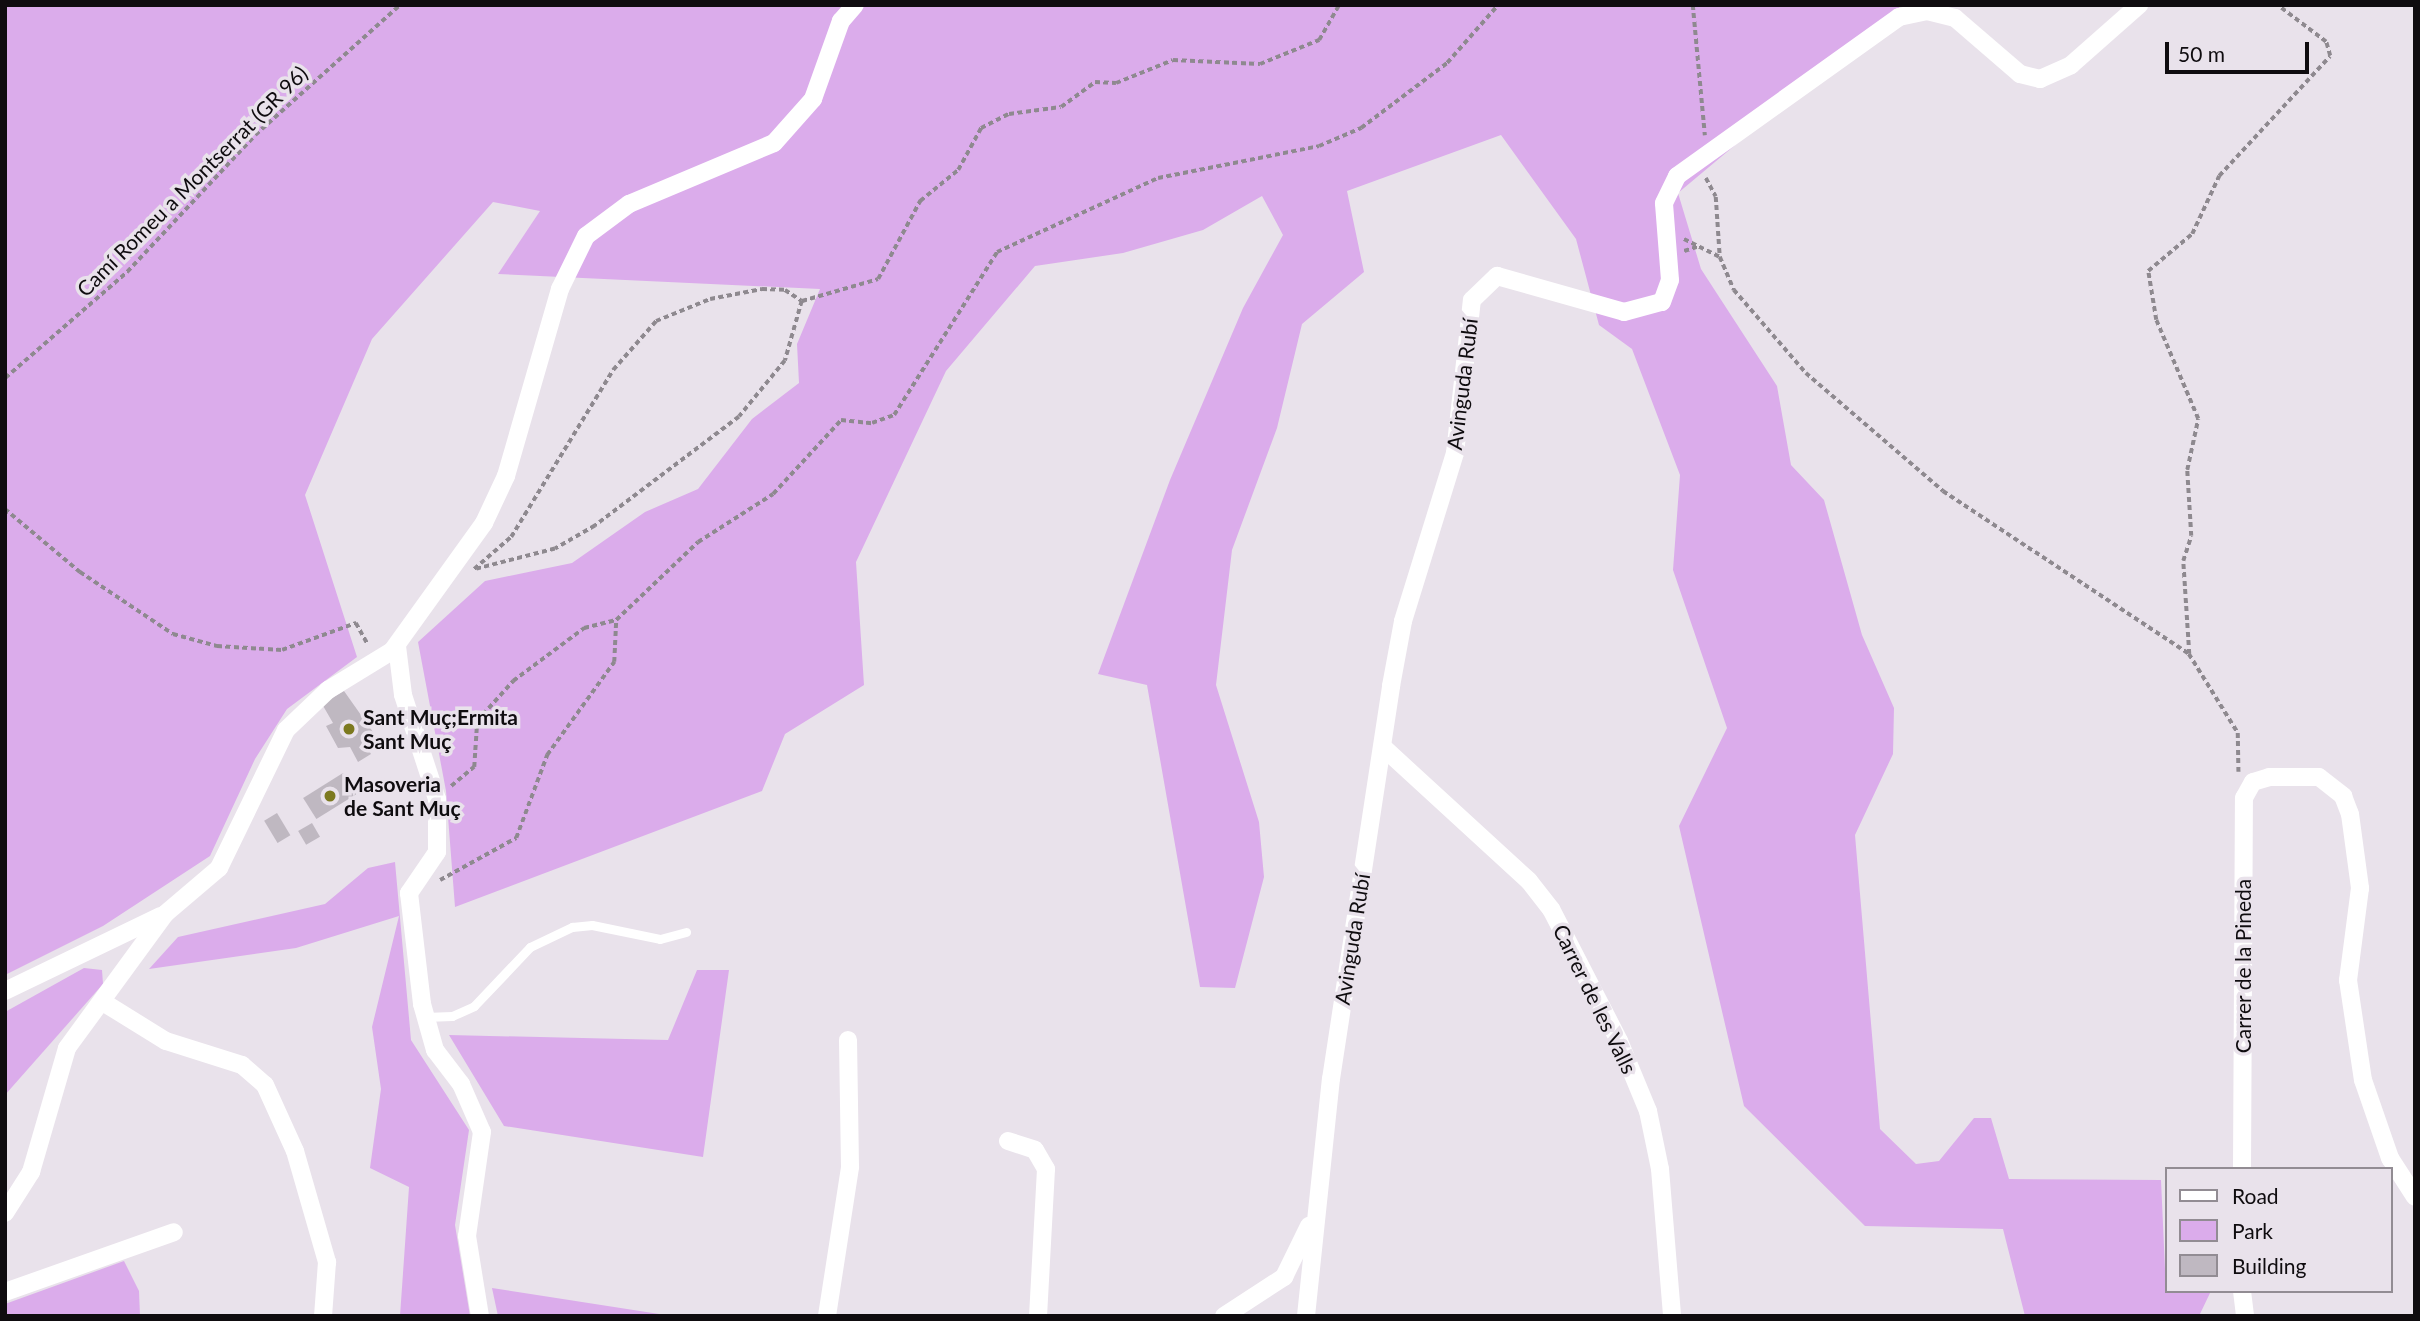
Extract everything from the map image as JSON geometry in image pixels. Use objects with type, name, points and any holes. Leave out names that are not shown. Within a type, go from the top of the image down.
[{"type":"street","points":[[5,991],[171,908],[209,879],[231,849],[286,730],[328,690],[397,646],[496,501],[551,314],[586,236],[629,204],[774,143],[813,99],[841,21],[855,5]]},
{"type":"street","name":"Avinguda Rubí","points":[[1306,1316],[1315,1213],[1403,621],[1455,453],[1472,300],[1497,276],[1624,312],[1649,309],[1670,293],[1664,234],[1668,190],[1706,158],[1899,17],[1927,11],[1955,18],[2020,74],[2040,79],[2071,65],[2139,5]]},
{"type":"street","points":[[397,646],[402,695],[436,793],[437,852],[409,893],[425,1017],[482,1132],[467,1236],[480,1316]]},
{"type":"street","name":"Carrer de les Valls","points":[[1385,749],[1529,881],[1551,909],[1619,1041],[1648,1111],[1660,1169],[1672,1316]]},
{"type":"street","points":[[2244,798],[2253,782],[2269,777],[2319,777],[2343,796],[2350,814],[2360,888],[2348,980],[2363,1080],[2390,1158],[2415,1197]]},
{"type":"street","name":"Carrer de la Pineda","points":[[2242,1167],[2244,798]]},
{"type":"street","points":[[5,1213],[30,1171],[67,1048],[106,1004],[171,908]]},
{"type":"street","points":[[106,1004],[166,1041],[242,1065],[265,1085],[295,1152],[327,1262],[323,1316]]},
{"type":"street","points":[[827,1316],[850,1167],[848,1040]]},
{"type":"street","points":[[1008,1141],[1035,1150],[1046,1170],[1038,1316]]},
{"type":"street","points":[[1224,1316],[1284,1277],[1315,1213]]},
{"type":"street","points":[[5,1292],[174,1233]]},
{"type":"street","points":[[2242,1293],[2245,1316]]},
{"type":"lane","points":[[425,1017],[452,1016],[474,1006],[530,947],[572,927],[592,925],[660,939],[685,932]]},
{"type":"path","name":"Camí Romeu a Montserrat (GR 96)","points":[[5,378],[127,272],[256,135],[400,5]]},
{"type":"path","points":[[477,569],[511,537],[613,370],[656,321],[710,299],[762,289],[785,290],[802,301],[878,279],[920,201],[958,170],[981,128],[1009,114],[1061,107],[1095,82],[1116,83],[1173,60],[1260,64],[1319,40],[1339,5]]},
{"type":"path","points":[[436,793],[474,767],[477,721],[513,681],[584,628],[616,620],[698,541],[773,494],[841,420],[872,423],[894,415],[997,252],[1158,178],[1319,146],[1361,128],[1447,63],[1498,5]]},
{"type":"path","points":[[1693,5],[1706,158],[1720,257],[1734,290],[1786,353],[1903,458],[1966,510],[2189,654],[2238,733],[2244,798]]},
{"type":"path","points":[[2189,654],[2183,561],[2190,536],[2187,470],[2197,419],[2156,320],[2148,271],[2192,234],[2219,176],[2330,56],[2326,42],[2277,5]]},
{"type":"path","points":[[1664,234],[1720,257]]},
{"type":"path","points":[[445,577],[522,560],[585,532],[739,417],[785,361],[802,301]]},
{"type":"path","points":[[5,509],[80,572],[173,634],[217,646],[282,650],[356,623],[366,630],[372,664]]},
{"type":"path","points":[[409,893],[516,838],[547,755],[614,662],[616,620]]},
{"type":"green space","points":[[5,5],[1902,5],[1678,193],[1701,269],[1777,386],[1791,465],[1824,500],[1862,635],[1894,708],[1893,754],[1855,835],[1880,1129],[1916,1164],[1939,1161],[1974,1118],[1991,1118],[2009,1179],[2161,1180],[2164,1293],[2210,1293],[2199,1316],[2025,1316],[2003,1229],[1865,1226],[1744,1106],[1679,826],[1727,728],[1673,570],[1680,475],[1632,349],[1599,325],[1576,239],[1501,135],[1347,191],[1364,272],[1302,324],[1277,428],[1232,550],[1216,685],[1259,822],[1264,877],[1235,988],[1200,987],[1147,685],[1098,674],[1170,480],[1243,308],[1283,235],[1262,196],[1203,230],[1123,253],[1035,266],[946,371],[856,562],[864,685],[785,734],[762,791],[455,907],[446,791],[418,642],[485,581],[572,563],[645,512],[698,489],[752,419],[799,383],[797,344],[820,289],[498,274],[540,211],[493,202],[372,339],[305,495],[357,657],[287,709],[255,759],[210,856],[103,926],[5,975]]},
{"type":"green space","points":[[395,862],[411,1040],[469,1130],[455,1225],[470,1316],[400,1316],[409,1187],[370,1168],[381,1089],[372,1027],[399,916],[296,948],[149,969],[178,937],[325,904],[368,868]]},
{"type":"green space","points":[[84,968],[102,970],[103,984],[5,1095],[5,1012]]},
{"type":"green space","points":[[697,970],[729,970],[703,1157],[504,1126],[449,1035],[668,1040]]},
{"type":"green space","points":[[124,1261],[139,1291],[140,1316],[5,1316],[5,1304]]},
{"type":"green space","points":[[492,1288],[672,1316],[498,1316]]},
{"type":"building","name":"Sant Muç;Ermita Sant Muç","points":[[344,691],[373,732],[362,738],[371,754],[358,762],[350,747],[338,748],[326,726],[333,723],[322,704]]},
{"type":"building","name":"Masoveria de Sant Muç","points":[[343,773],[356,794],[316,819],[303,798]]},
{"type":"building","points":[[277,813],[290,835],[278,843],[264,821]]},
{"type":"building","points":[[312,823],[320,837],[306,845],[298,831]]},
{"type":"place","name":"Sant Muç;Ermita Sant Muç","points":[[349,729]]},
{"type":"place","name":"Masoveria de Sant Muç","points":[[330,796]]}]
